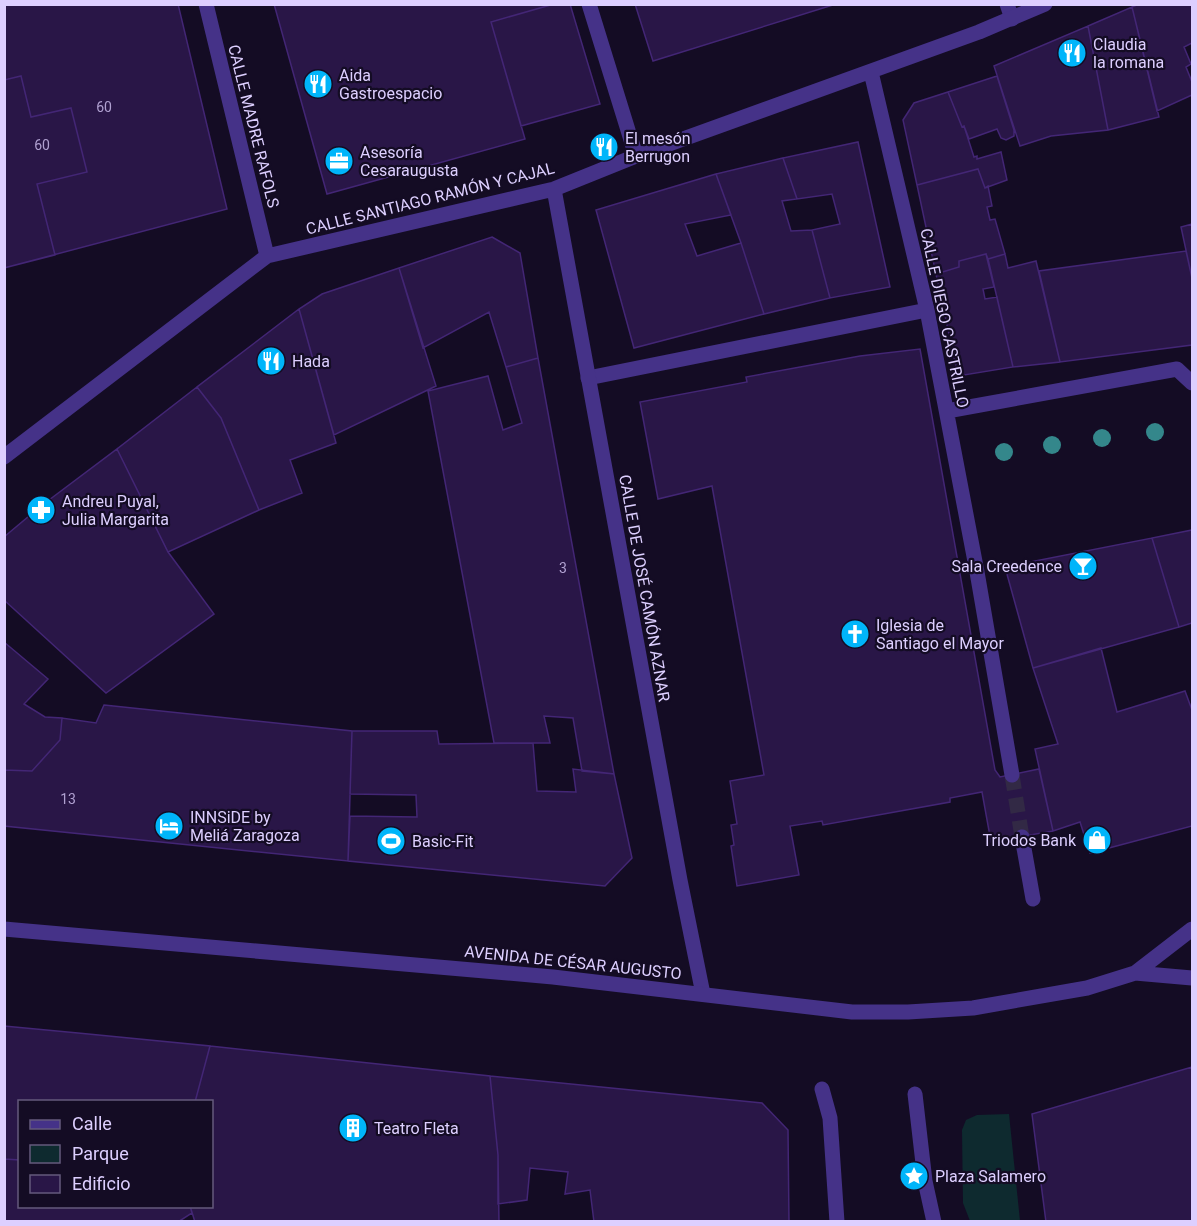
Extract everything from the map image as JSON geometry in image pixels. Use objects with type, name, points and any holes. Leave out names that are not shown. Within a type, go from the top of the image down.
[{"type":"street","name":"CALLE MADRE RAFOLS","points":[[206,4],[267,255]]},
{"type":"street","points":[[589,4],[636,156]]},
{"type":"street","name":"CALLE SANTIAGO RAMÓN Y CAJAL","points":[[4,457],[267,255],[554,189],[636,156],[871,72],[1009,12],[1046,4]]},
{"type":"street","name":"CALLE DIEGO CASTRILLO","points":[[871,72],[927,310],[977,572],[1012,775]]},
{"type":"street","name":"CALLE DE JOSÉ CAMÓN AZNAR","points":[[554,189],[680,880],[703,994]]},
{"type":"street","points":[[588,378],[927,310]]},
{"type":"street","points":[[947,411],[1192,366]]},
{"type":"street","points":[[1177,369],[1192,383]]},
{"type":"street","points":[[1022,837],[1033,900]]},
{"type":"street","name":"AVENIDA DE CÉSAR AUGUSTO","points":[[4,929],[553,977],[852,1012],[908,1012],[973,1008],[1087,988],[1134,974],[1192,978]]},
{"type":"street","name":"AVENIDA DE CÉSAR AUGUSTO","points":[[1134,974],[1192,929]]},
{"type":"street","points":[[822,1089],[830,1118],[837,1221]]},
{"type":"street","points":[[915,1094],[925,1181],[934,1221]]},
{"type":"green space","points":[[1009,1114],[1020,1221],[970,1221],[963,1203],[962,1130],[966,1120],[977,1115]]},
{"type":"building","points":[[4,4],[178,4],[227,209],[4,268]]},
{"type":"building","points":[[274,4],[554,4],[491,22],[525,139],[327,194]]},
{"type":"building","points":[[554,4],[570,4],[600,104],[521,126],[491,22]]},
{"type":"building","points":[[635,4],[836,4],[653,61]]},
{"type":"building","points":[[1139,4],[1192,4],[1192,43],[1184,47],[1191,64],[1186,67],[1192,82],[1192,95],[1157,111],[1132,7]]},
{"type":"building","points":[[1132,7],[1159,117],[1108,130],[1088,26]]},
{"type":"building","points":[[1088,26],[1108,130],[1051,136],[1020,146],[994,66]]},
{"type":"building","points":[[21,76],[31,117],[71,108],[87,172],[37,184],[55,255],[4,268],[4,80]]},
{"type":"building","points":[[997,76],[1014,136],[1006,140],[1001,138],[997,129],[969,139],[948,92]]},
{"type":"building","points":[[948,92],[962,127],[964,126],[974,157],[977,156],[977,159],[1001,152],[1007,180],[985,188],[978,169],[917,185],[903,120],[914,103]]},
{"type":"building","points":[[858,142],[890,287],[830,298],[812,230],[840,224],[832,194],[797,199],[783,158]]},
{"type":"building","points":[[783,158],[797,199],[782,201],[791,231],[812,230],[830,298],[764,314],[716,174]]},
{"type":"building","points":[[978,169],[985,188],[988,186],[992,206],[987,207],[990,220],[995,219],[1005,254],[988,259],[986,254],[959,261],[959,267],[936,274],[917,185]]},
{"type":"building","points":[[716,174],[731,215],[685,224],[697,256],[741,243],[764,314],[634,348],[596,210]]},
{"type":"building","points":[[1192,224],[1192,278],[1181,227]]},
{"type":"building","points":[[492,237],[520,253],[538,358],[506,367],[489,312],[423,348],[399,268]]},
{"type":"building","points":[[1186,251],[1192,278],[1192,345],[1060,362],[1039,271]]},
{"type":"building","points":[[986,254],[994,287],[983,289],[985,299],[997,297],[1013,367],[958,376],[936,274],[959,267],[959,261]]},
{"type":"building","points":[[1005,254],[1008,268],[1036,261],[1060,362],[1013,367],[988,259]]},
{"type":"building","points":[[399,268],[436,386],[334,435],[299,309],[322,294]]},
{"type":"building","points":[[299,309],[336,443],[290,460],[302,493],[259,510],[221,418],[197,387]]},
{"type":"building","name":"Iglesia de Santiago el Mayor","points":[[920,349],[995,770],[1000,777],[1039,769],[1053,831],[991,842],[982,792],[950,798],[950,802],[823,825],[822,821],[790,826],[799,875],[737,886],[731,846],[734,845],[731,825],[737,824],[730,781],[764,775],[712,486],[658,499],[640,402],[747,382],[746,377],[860,356]]},
{"type":"building","points":[[538,358],[614,774],[582,771],[573,718],[544,716],[550,743],[494,743],[428,391],[488,376],[503,430],[522,423],[506,367]]},
{"type":"building","points":[[197,387],[221,418],[259,510],[168,552],[117,449]]},
{"type":"building","points":[[117,449],[168,552],[214,614],[106,693],[4,600],[4,537]]},
{"type":"building","points":[[1192,530],[1192,623],[1179,627],[1152,538]]},
{"type":"building","points":[[1152,538],[1179,627],[1033,668],[1005,567]]},
{"type":"building","points":[[4,642],[48,679],[24,704],[45,717],[62,718],[60,740],[32,771],[4,770]]},
{"type":"building","points":[[1101,648],[1117,712],[1185,691],[1192,710],[1192,826],[1090,853],[1080,822],[1053,831],[1035,749],[1058,744],[1033,668]]},
{"type":"building","points":[[104,705],[352,731],[348,861],[4,826],[4,770],[32,771],[60,740],[62,718],[96,723]]},
{"type":"building","points":[[352,731],[437,731],[439,744],[533,743],[537,791],[576,792],[573,769],[614,774],[632,858],[605,886],[348,861],[350,816],[417,817],[416,795],[350,794]]},
{"type":"building","points":[[4,1026],[210,1046],[196,1100],[18,1100],[18,1160],[4,1159]]},
{"type":"building","name":"Teatro Fleta","points":[[210,1046],[490,1076],[498,1155],[499,1222],[195,1222],[191,1208],[213,1208],[213,1100],[196,1100]]},
{"type":"building","points":[[1192,1067],[1192,1222],[1046,1222],[1032,1114]]},
{"type":"building","points":[[490,1076],[762,1103],[788,1130],[789,1222],[594,1222],[590,1190],[565,1194],[568,1172],[530,1168],[527,1200],[498,1204],[498,1155]]},
{"type":"building","points":[[4,1159],[18,1160],[18,1208],[191,1208],[192,1213],[178,1222],[4,1222]]},
{"type":"tunnel","points":[[1012,775],[1022,837]]},
{"type":"place","name":"Claudia la romana","points":[[1072,53]]},
{"type":"place","name":"Aida Gastroespacio","points":[[318,84]]},
{"type":"place","name":"El mesón Berrugon","points":[[604,147]]},
{"type":"place","name":"Asesoría Cesaraugusta","points":[[339,161]]},
{"type":"place","name":"Hada","points":[[271,361]]},
{"type":"place","name":"Andreu Puyal, Julia Margarita","points":[[41,510]]},
{"type":"place","name":"Sala Creedence","points":[[1083,566]]},
{"type":"place","name":"Iglesia de Santiago el Mayor","points":[[855,634]]},
{"type":"place","name":"INNSiDE by Meliá Zaragoza","points":[[169,826]]},
{"type":"place","name":"Triodos Bank","points":[[1097,840]]},
{"type":"place","name":"Basic-Fit","points":[[391,841]]},
{"type":"place","name":"Teatro Fleta","points":[[353,1128]]},
{"type":"place","name":"Plaza Salamero","points":[[914,1176]]}]
